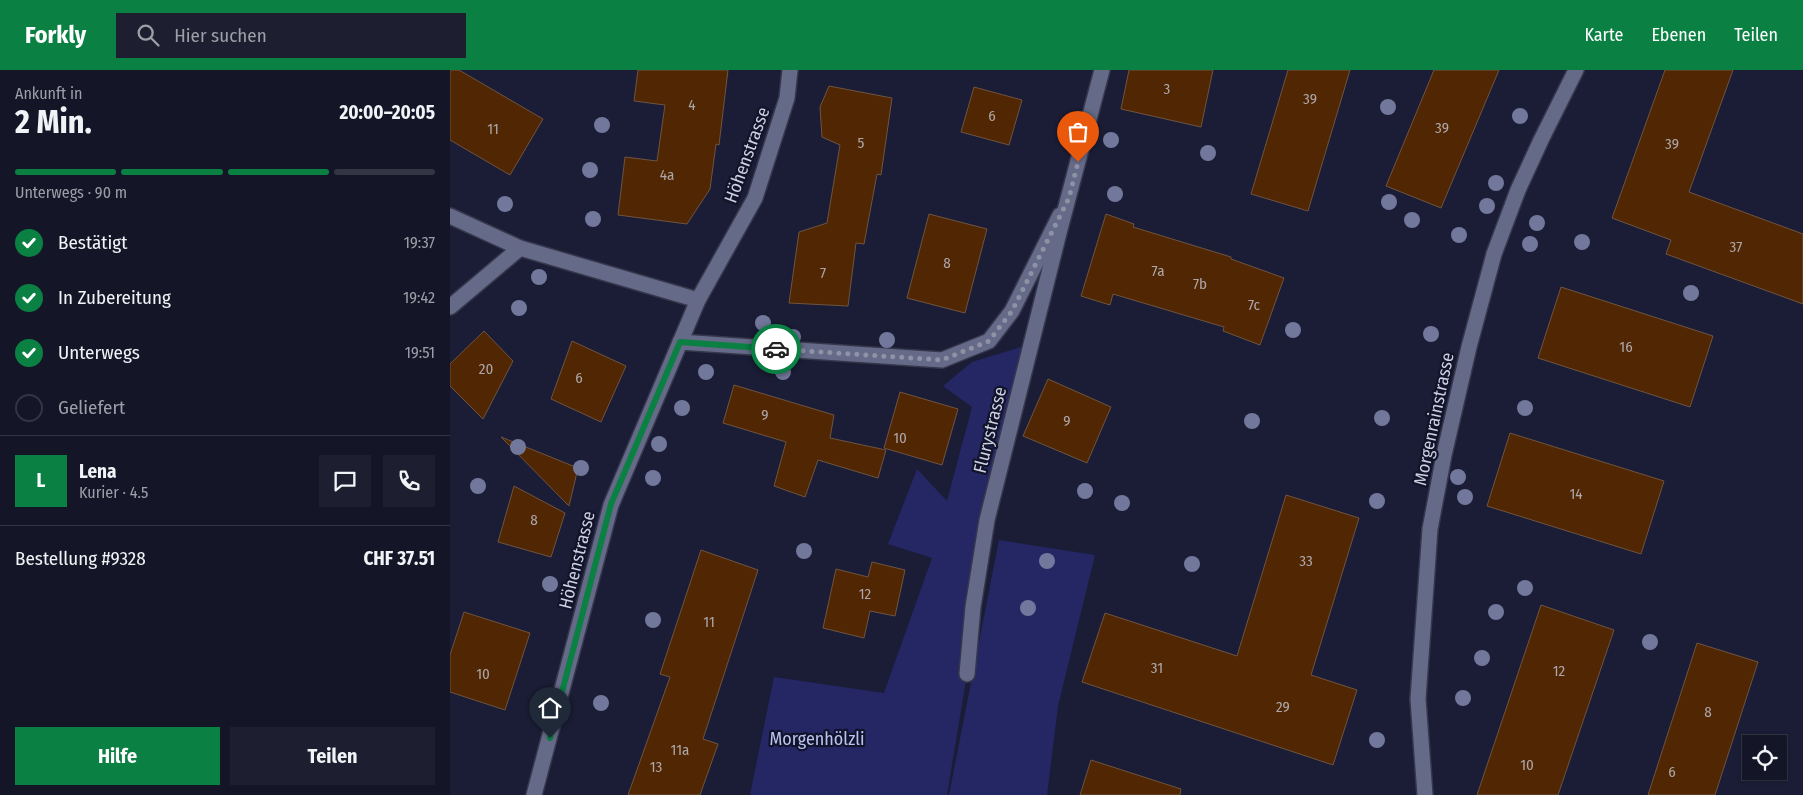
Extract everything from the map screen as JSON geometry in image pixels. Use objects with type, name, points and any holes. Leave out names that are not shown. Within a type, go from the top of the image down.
[{"type":"street","name":"Höhenstrasse","points":[[534,795],[611,504],[698,300],[755,198],[786,98],[790,70]]},
{"type":"street","name":"Flurystrasse","points":[[967,674],[973,607],[987,520],[1102,70]]},
{"type":"street","name":"Morgenrainstrasse","points":[[1425,795],[1418,699],[1430,530],[1444,455],[1469,348],[1494,254],[1518,190],[1576,70]]},
{"type":"street","name":"Flurystrasse","points":[[680,342],[942,360],[989,341],[1012,311],[1069,198]]},
{"type":"street","points":[[450,216],[520,248],[698,300]]},
{"type":"street","points":[[450,307],[520,248]]},
{"type":"green space","name":"Morgenhölzli","points":[[1031,344],[987,520],[967,674],[947,795],[750,795],[774,677],[884,693],[932,558],[888,544],[917,469],[947,501],[972,407],[943,386],[972,362]]},
{"type":"green space","points":[[999,540],[1095,555],[1058,706],[1047,795],[949,795]]},
{"type":"building","points":[[450,70],[459,70],[543,119],[510,175],[450,140]]},
{"type":"building","points":[[638,70],[728,70],[719,145],[716,144],[710,189],[687,224],[618,215],[625,157],[657,161],[665,105],[634,101]]},
{"type":"building","points":[[1129,70],[1213,70],[1201,127],[1121,109]]},
{"type":"building","points":[[1288,70],[1350,70],[1308,211],[1251,194]]},
{"type":"building","points":[[1434,70],[1499,70],[1441,208],[1386,186]]},
{"type":"building","points":[[1665,70],[1733,70],[1689,192],[1803,234],[1803,304],[1666,254],[1671,240],[1612,218]]},
{"type":"building","points":[[829,86],[892,98],[881,175],[877,174],[864,244],[856,243],[848,306],[789,303],[799,232],[827,223],[840,145],[822,137],[820,107]]},
{"type":"building","points":[[974,87],[1022,100],[1009,145],[961,132]]},
{"type":"building","points":[[929,214],[987,229],[965,313],[907,298]]},
{"type":"building","points":[[1106,214],[1134,224],[1133,227],[1231,257],[1231,259],[1284,278],[1260,345],[1223,331],[1224,327],[1113,294],[1110,305],[1081,296]]},
{"type":"building","points":[[1561,287],[1713,336],[1690,407],[1538,358]]},
{"type":"building","points":[[484,331],[513,361],[483,419],[450,386],[450,364]]},
{"type":"building","points":[[572,341],[626,366],[601,422],[551,399]]},
{"type":"building","points":[[1048,379],[1111,407],[1087,463],[1023,436]]},
{"type":"building","points":[[734,385],[834,415],[830,438],[886,450],[878,478],[818,460],[805,497],[774,486],[786,442],[723,423]]},
{"type":"building","points":[[900,392],[958,409],[942,465],[884,448]]},
{"type":"building","points":[[1510,433],[1664,481],[1641,554],[1487,506]]},
{"type":"building","points":[[501,437],[578,468],[569,506]]},
{"type":"building","points":[[514,486],[565,513],[551,557],[498,542]]},
{"type":"building","points":[[1286,495],[1359,518],[1311,675],[1357,690],[1333,765],[1082,682],[1105,613],[1237,656]]},
{"type":"building","points":[[701,550],[758,570],[703,739],[718,744],[700,795],[628,795],[670,677],[660,674]]},
{"type":"building","points":[[872,562],[905,570],[895,616],[870,611],[864,638],[823,628],[836,569],[868,577]]},
{"type":"building","points":[[1541,605],[1614,630],[1558,795],[1477,795]]},
{"type":"building","points":[[464,612],[530,633],[505,710],[450,692],[450,655]]},
{"type":"building","points":[[1697,643],[1758,662],[1715,795],[1648,795]]},
{"type":"building","points":[[1091,760],[1181,789],[1180,795],[1080,795]]},
{"type":"way so far","points":[[776,349],[942,360],[989,341],[1012,311],[1069,198],[1078,162]]},
{"type":"route","points":[[550,738],[611,504],[680,342],[776,349]]}]
